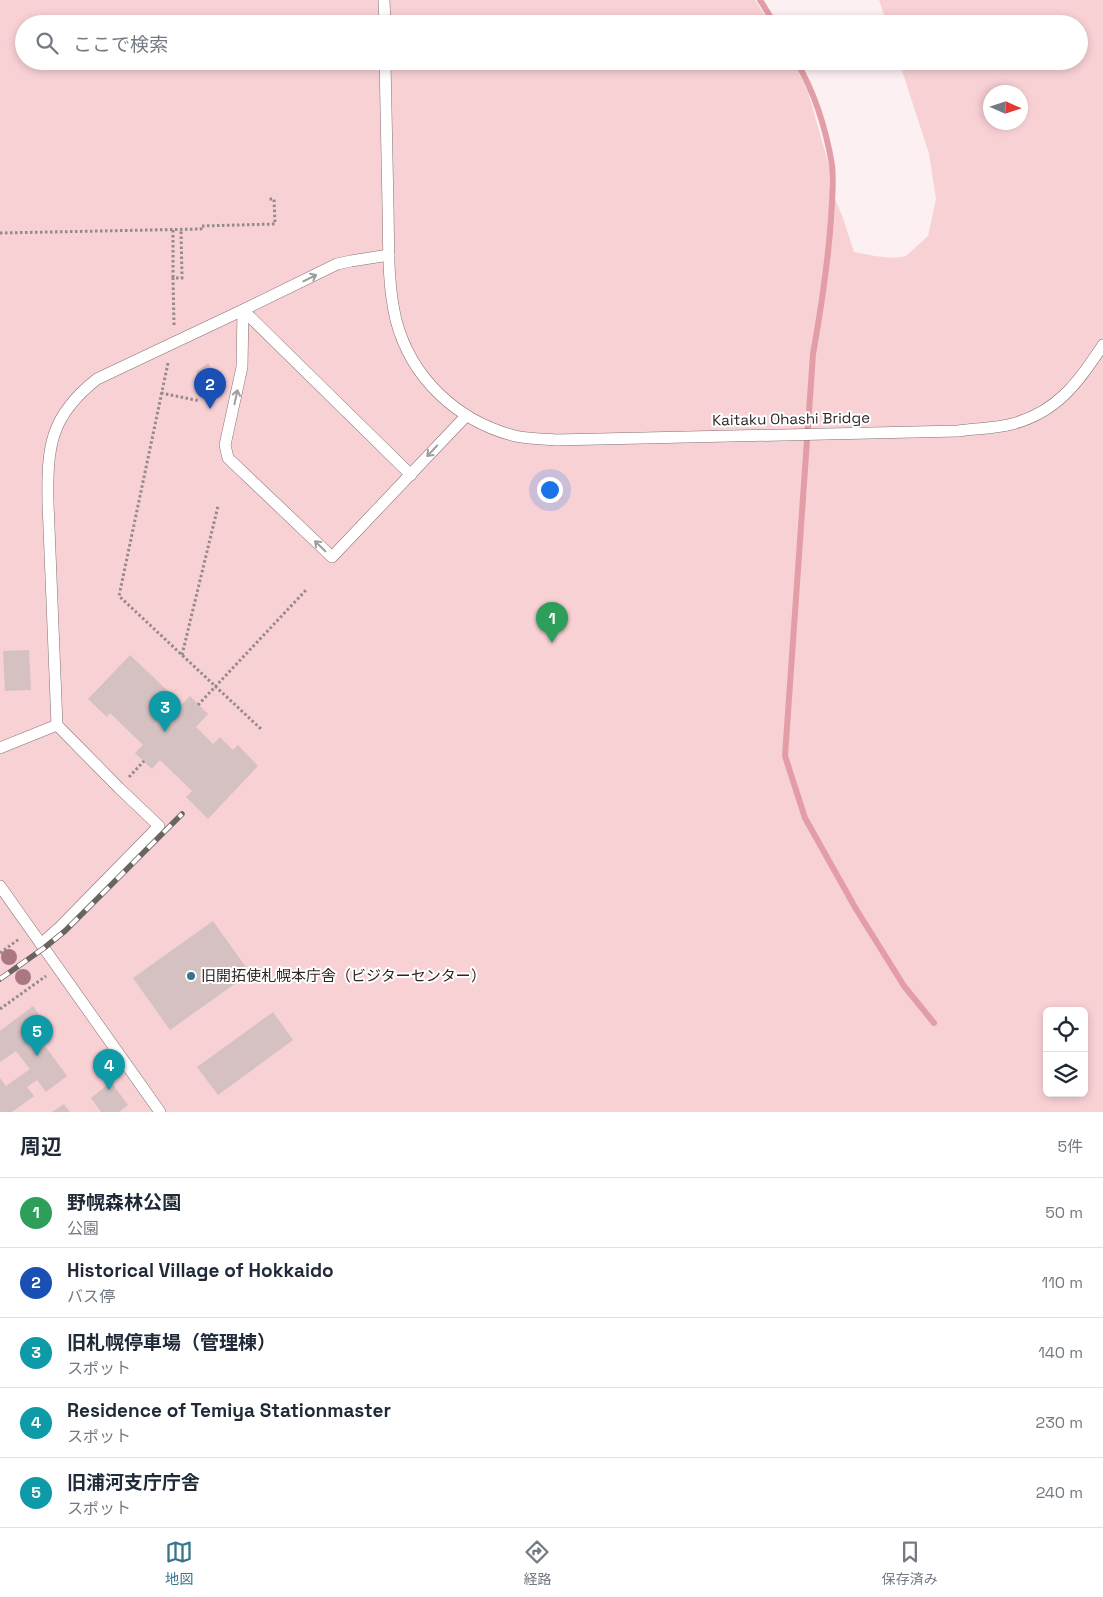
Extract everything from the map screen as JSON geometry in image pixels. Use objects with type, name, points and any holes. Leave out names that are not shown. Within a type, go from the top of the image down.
[{"type":"lane","points":[[384,0],[384,15]]},
{"type":"lane","name":"Kaitaku Ohashi Bridge","points":[[385,70],[389,255],[396,320],[414,363],[428,384],[439,396],[466,416],[498,430],[516,436],[556,440],[958,430],[1011,424],[1042,412],[1072,389],[1103,345]]},
{"type":"lane","points":[[41,944],[60,928],[159,826],[57,725],[48,485],[52,444],[60,417],[82,390],[97,379],[337,264],[351,260],[389,255]]},
{"type":"lane","points":[[243,310],[242,367],[225,445],[228,458],[332,557],[466,416]]},
{"type":"lane","points":[[243,310],[410,475]]},
{"type":"lane","points":[[0,748],[57,725]]},
{"type":"lane","points":[[0,886],[160,1112]]},
{"type":"path","points":[[0,233],[173,230],[201,229],[201,226],[275,224],[274,199],[269,199]]},
{"type":"path","points":[[173,278],[182,278],[181,229]]},
{"type":"path","points":[[173,230],[174,328]]},
{"type":"path","points":[[168,361],[119,596],[261,729]]},
{"type":"path","points":[[161,393],[200,401]]},
{"type":"path","points":[[182,655],[218,506]]},
{"type":"path","points":[[198,705],[307,589]]},
{"type":"path","points":[[0,953],[32,930]]},
{"type":"path","points":[[0,1009],[59,967]]},
{"type":"shaded area","points":[[0,0],[755,0],[765,15],[15,15],[15,70],[797,70],[808,92],[830,169],[829,184],[854,252],[893,258],[906,256],[928,236],[936,199],[929,154],[902,70],[1088,70],[1088,15],[884,15],[879,0],[1103,0],[1103,1112],[0,1112]]},
{"type":"building","points":[[208,363],[215,373],[203,381],[196,372]]},
{"type":"building","points":[[29,650],[31,690],[5,691],[3,651]]},
{"type":"building","points":[[130,655],[168,691],[162,697],[176,710],[190,696],[208,714],[196,727],[213,744],[220,737],[233,750],[238,745],[258,766],[208,819],[186,797],[192,791],[160,760],[152,769],[135,753],[143,745],[110,713],[107,717],[88,699]]},
{"type":"building","name":"旧開拓使札幌本庁舎（ビジターセンター）","points":[[213,921],[250,973],[170,1030],[133,978]]},
{"type":"building","points":[[33,1006],[50,1030],[39,1038],[67,1076],[46,1092],[37,1080],[27,1087],[34,1096],[12,1112],[0,1112],[0,1078],[6,1086],[30,1069],[16,1051],[0,1062],[0,1031]]},
{"type":"building","points":[[273,1012],[293,1040],[218,1095],[197,1067]]},
{"type":"building","points":[[111,1082],[128,1105],[119,1112],[101,1112],[91,1098]]},
{"type":"building","points":[[64,1104],[70,1112],[52,1112]]},
{"type":"waterway","points":[[760,0],[769,15]]},
{"type":"waterway","points":[[801,70],[814,98],[827,138],[832,165],[833,185],[826,269],[813,354],[785,756],[805,818],[856,909],[904,986],[934,1023]]},
{"type":"railway","points":[[0,979],[65,931],[182,814]]},
{"type":"place","name":"Historical Village of Hokkaido","points":[[210,409]]},
{"type":"place","name":"野幌森林公園","points":[[552,643]]},
{"type":"place","name":"旧札幌停車場（管理棟）","points":[[165,732]]},
{"type":"place","name":"旧開拓使札幌本庁舎（ビジターセンター）","points":[[191,976]]},
{"type":"place","name":"旧浦河支庁庁舎","points":[[37,1056]]},
{"type":"place","name":"Residence of Temiya Stationmaster","points":[[109,1090]]}]
